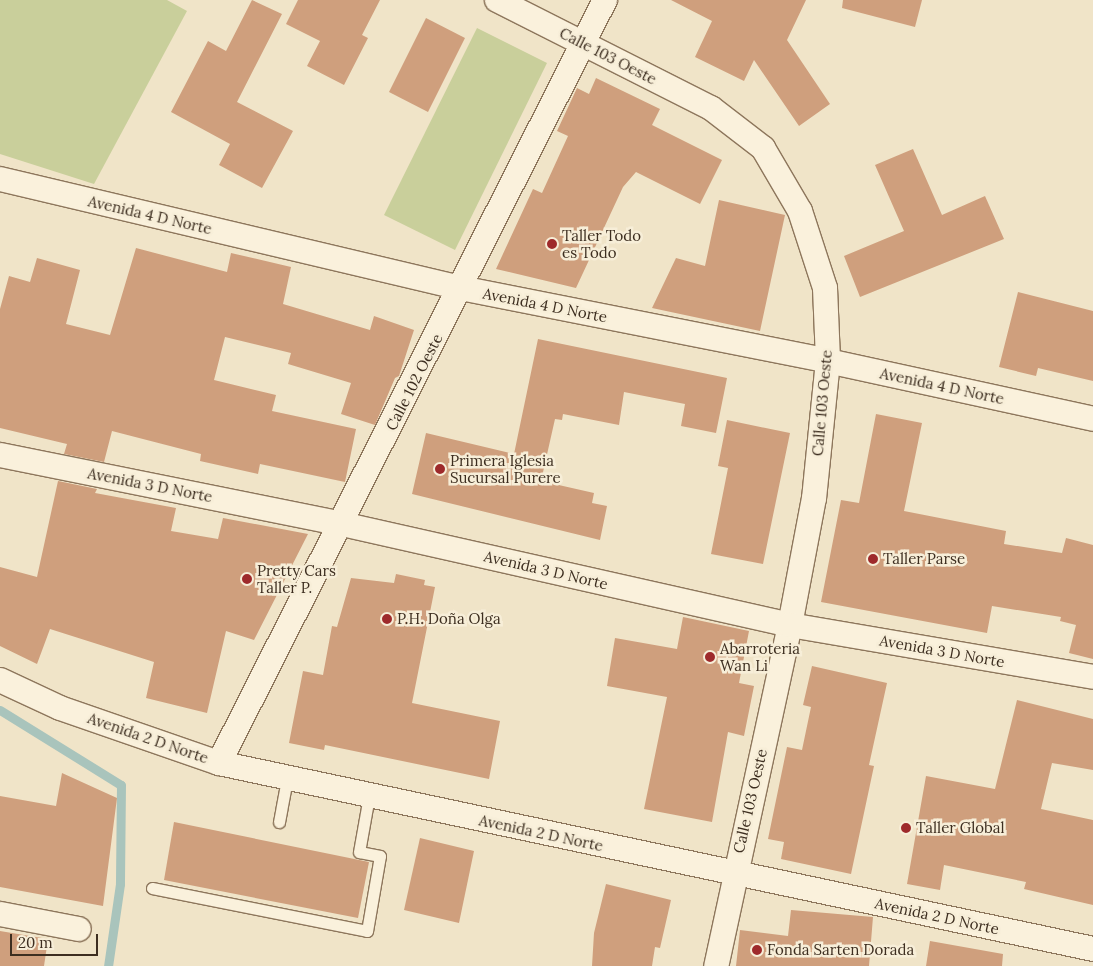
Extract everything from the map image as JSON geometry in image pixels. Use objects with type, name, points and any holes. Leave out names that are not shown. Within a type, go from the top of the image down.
[{"type":"street","name":"Calle 103 Oeste","points":[[498,0],[711,108],[763,148],[800,211],[825,288],[828,361],[814,498],[790,625],[734,874],[716,966]]},
{"type":"street","name":"Calle 102 Oeste","points":[[220,763],[605,0]]},
{"type":"street","name":"Avenida 4 D Norte","points":[[0,179],[461,288],[828,361],[1093,419]]},
{"type":"street","name":"Avenida 3 D Norte","points":[[0,455],[342,524],[790,625],[1093,677]]},
{"type":"street","name":"Avenida 2 D Norte","points":[[0,680],[60,708],[220,763],[287,779],[1093,949]]},
{"type":"street","points":[[0,914],[78,929]]},
{"type":"lane","points":[[279,822],[287,779]]},
{"type":"lane","points":[[152,888],[368,931],[380,856],[359,852],[369,796]]},
{"type":"green space","points":[[0,0],[167,0],[187,11],[94,184],[0,154]]},
{"type":"green space","points":[[477,28],[547,63],[455,250],[384,215]]},
{"type":"building","points":[[252,0],[282,14],[237,102],[293,131],[262,188],[219,165],[230,144],[171,112],[208,41],[226,51]]},
{"type":"building","points":[[298,0],[380,0],[362,35],[368,38],[344,85],[307,66],[320,41],[286,24]]},
{"type":"building","points":[[671,0],[806,0],[787,40],[830,104],[799,126],[754,60],[744,81],[695,57],[712,21]]},
{"type":"building","points":[[843,0],[922,0],[915,27],[842,8]]},
{"type":"building","points":[[426,18],[465,38],[428,112],[389,92]]},
{"type":"building","points":[[596,78],[660,109],[652,125],[722,160],[700,204],[636,172],[623,187],[576,288],[496,269],[533,189],[542,193],[568,136],[557,131],[577,88],[589,94]]},
{"type":"building","points":[[913,149],[942,215],[985,196],[1004,239],[860,297],[844,256],[904,231],[875,165]]},
{"type":"building","points":[[719,200],[785,215],[760,331],[652,308],[676,258],[705,266]]},
{"type":"building","points":[[136,248],[227,272],[231,253],[291,267],[283,304],[370,330],[374,316],[414,330],[399,376],[395,378],[375,425],[341,414],[351,383],[288,364],[291,353],[225,337],[214,380],[276,395],[272,411],[356,429],[345,482],[260,464],[258,474],[200,461],[201,454],[112,431],[104,462],[64,454],[67,444],[0,428],[0,309],[9,276],[30,282],[37,258],[80,270],[66,324],[110,335]]},
{"type":"building","points":[[1018,292],[1093,311],[1093,381],[1038,368],[1036,376],[999,367]]},
{"type":"building","points":[[538,339],[727,378],[716,433],[681,426],[685,404],[624,392],[619,425],[563,414],[562,420],[555,419],[541,481],[594,493],[592,503],[607,506],[600,540],[412,494],[426,433],[514,454]]},
{"type":"building","points":[[876,414],[922,423],[904,511],[1006,531],[1004,544],[1062,553],[1066,538],[1093,545],[1093,659],[1069,653],[1076,625],[1060,621],[1061,617],[992,606],[987,633],[821,602],[841,500],[859,503]]},
{"type":"building","points":[[727,420],[790,433],[763,564],[711,554],[728,468],[718,466]]},
{"type":"building","points":[[58,481],[97,489],[95,493],[176,508],[171,531],[218,539],[223,518],[308,534],[254,640],[226,631],[207,713],[146,698],[154,662],[50,629],[37,664],[0,646],[0,567],[37,577]]},
{"type":"building","points":[[396,574],[425,580],[424,585],[435,587],[412,703],[500,721],[489,779],[325,745],[324,750],[289,743],[303,671],[323,675],[332,626],[337,627],[351,578],[394,583]]},
{"type":"building","points":[[683,617],[749,631],[739,683],[754,686],[744,736],[728,732],[712,822],[644,809],[667,697],[607,686],[615,638],[677,649]]},
{"type":"building","points":[[812,666],[887,683],[869,765],[874,766],[851,874],[781,859],[784,842],[768,839],[787,747],[802,750],[811,707],[803,705]]},
{"type":"building","points":[[1017,700],[1093,719],[1093,770],[1052,763],[1041,809],[1093,820],[1093,905],[1024,889],[1026,882],[944,865],[940,890],[907,884],[926,776],[995,789]]},
{"type":"building","points":[[62,773],[117,798],[103,906],[0,887],[0,796],[56,806]]},
{"type":"building","points":[[174,822],[369,862],[358,918],[164,880]]},
{"type":"building","points":[[420,838],[474,851],[459,923],[404,910]]},
{"type":"building","points":[[606,884],[671,900],[660,948],[655,947],[652,966],[592,966],[594,933]]},
{"type":"building","points":[[791,910],[873,917],[869,966],[736,966],[740,930],[788,936]]},
{"type":"building","points":[[0,931],[48,939],[44,966],[0,966]]},
{"type":"building","points":[[930,941],[1003,954],[1002,966],[926,966]]},
{"type":"waterway","points":[[0,710],[121,785],[120,884],[108,966]]},
{"type":"place","name":"Taller Todo es Todo","points":[[552,244]]},
{"type":"place","name":"Primera Iglesia Sucursal Purere","points":[[440,469]]},
{"type":"place","name":"Taller Parse","points":[[873,559]]},
{"type":"place","name":"Pretty Cars Taller P.","points":[[247,579]]},
{"type":"place","name":"P.H. Doña Olga","points":[[387,619]]},
{"type":"place","name":"Abarroteria Wan Li","points":[[710,657]]},
{"type":"place","name":"Taller Global","points":[[906,828]]},
{"type":"place","name":"Fonda Sarten Dorada","points":[[757,950]]}]
